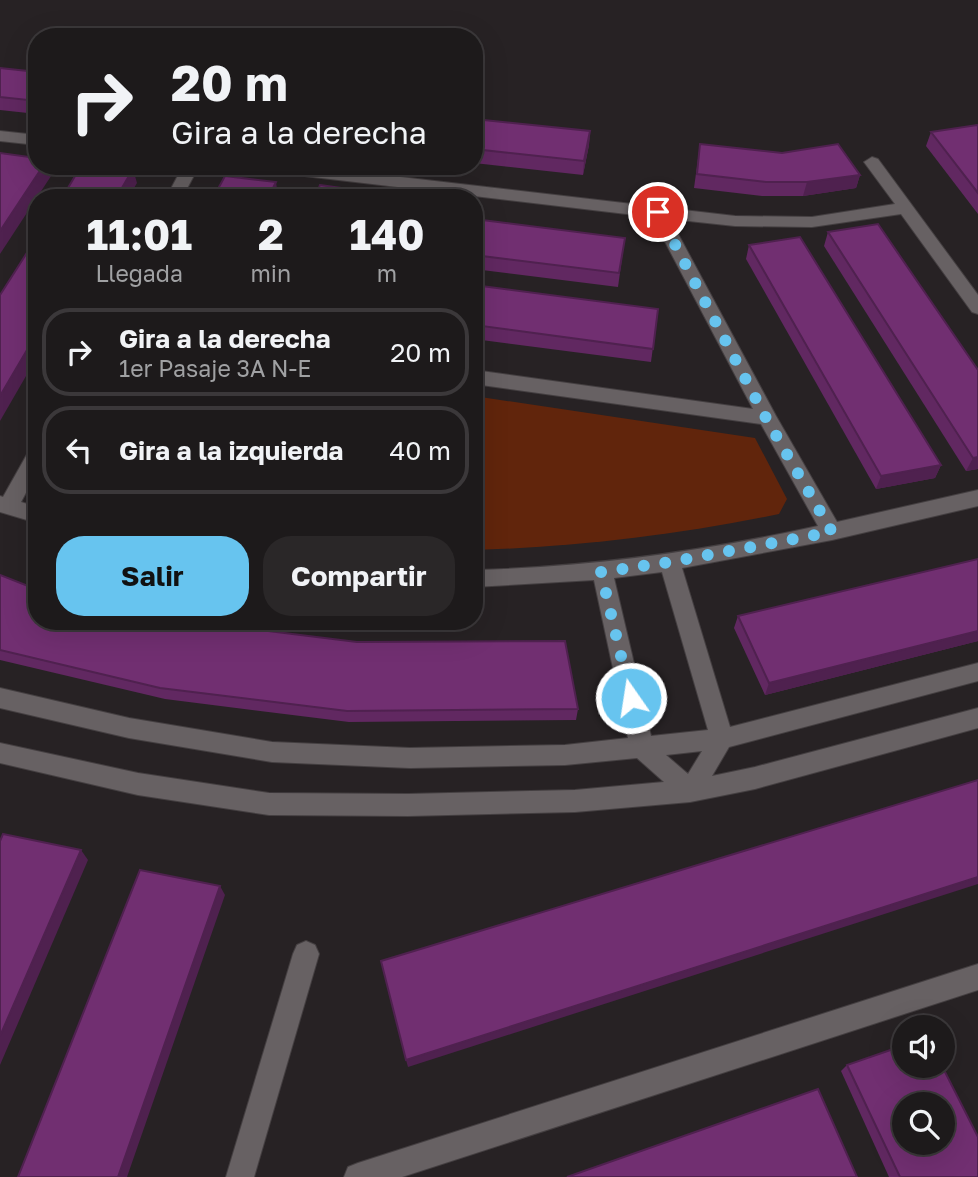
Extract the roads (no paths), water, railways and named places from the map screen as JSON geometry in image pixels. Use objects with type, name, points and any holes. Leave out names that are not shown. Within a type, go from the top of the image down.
[{"type":"street","points":[[0,136],[28,139]]},
{"type":"street","points":[[872,162],[978,308]]},
{"type":"street","points":[[321,175],[412,189]]},
{"type":"street","points":[[483,197],[735,221],[812,222],[905,208]]},
{"type":"street","points":[[658,212],[766,418],[832,532]]},
{"type":"street","points":[[483,378],[766,418]]},
{"type":"street","points":[[28,468],[4,506],[28,513]]},
{"type":"street","points":[[483,579],[601,572],[670,562],[832,532],[978,498]]},
{"type":"street","points":[[670,562],[722,739],[690,791]]},
{"type":"street","points":[[601,572],[642,748],[690,791]]},
{"type":"street","points":[[0,698],[129,728],[272,752],[410,758],[565,755],[722,739],[978,673]]},
{"type":"street","points":[[0,753],[138,784],[269,804],[408,805],[576,801],[690,791],[755,778],[978,718]]},
{"type":"street","points":[[240,1177],[306,954]]},
{"type":"street","points":[[358,1177],[978,977]]}]
